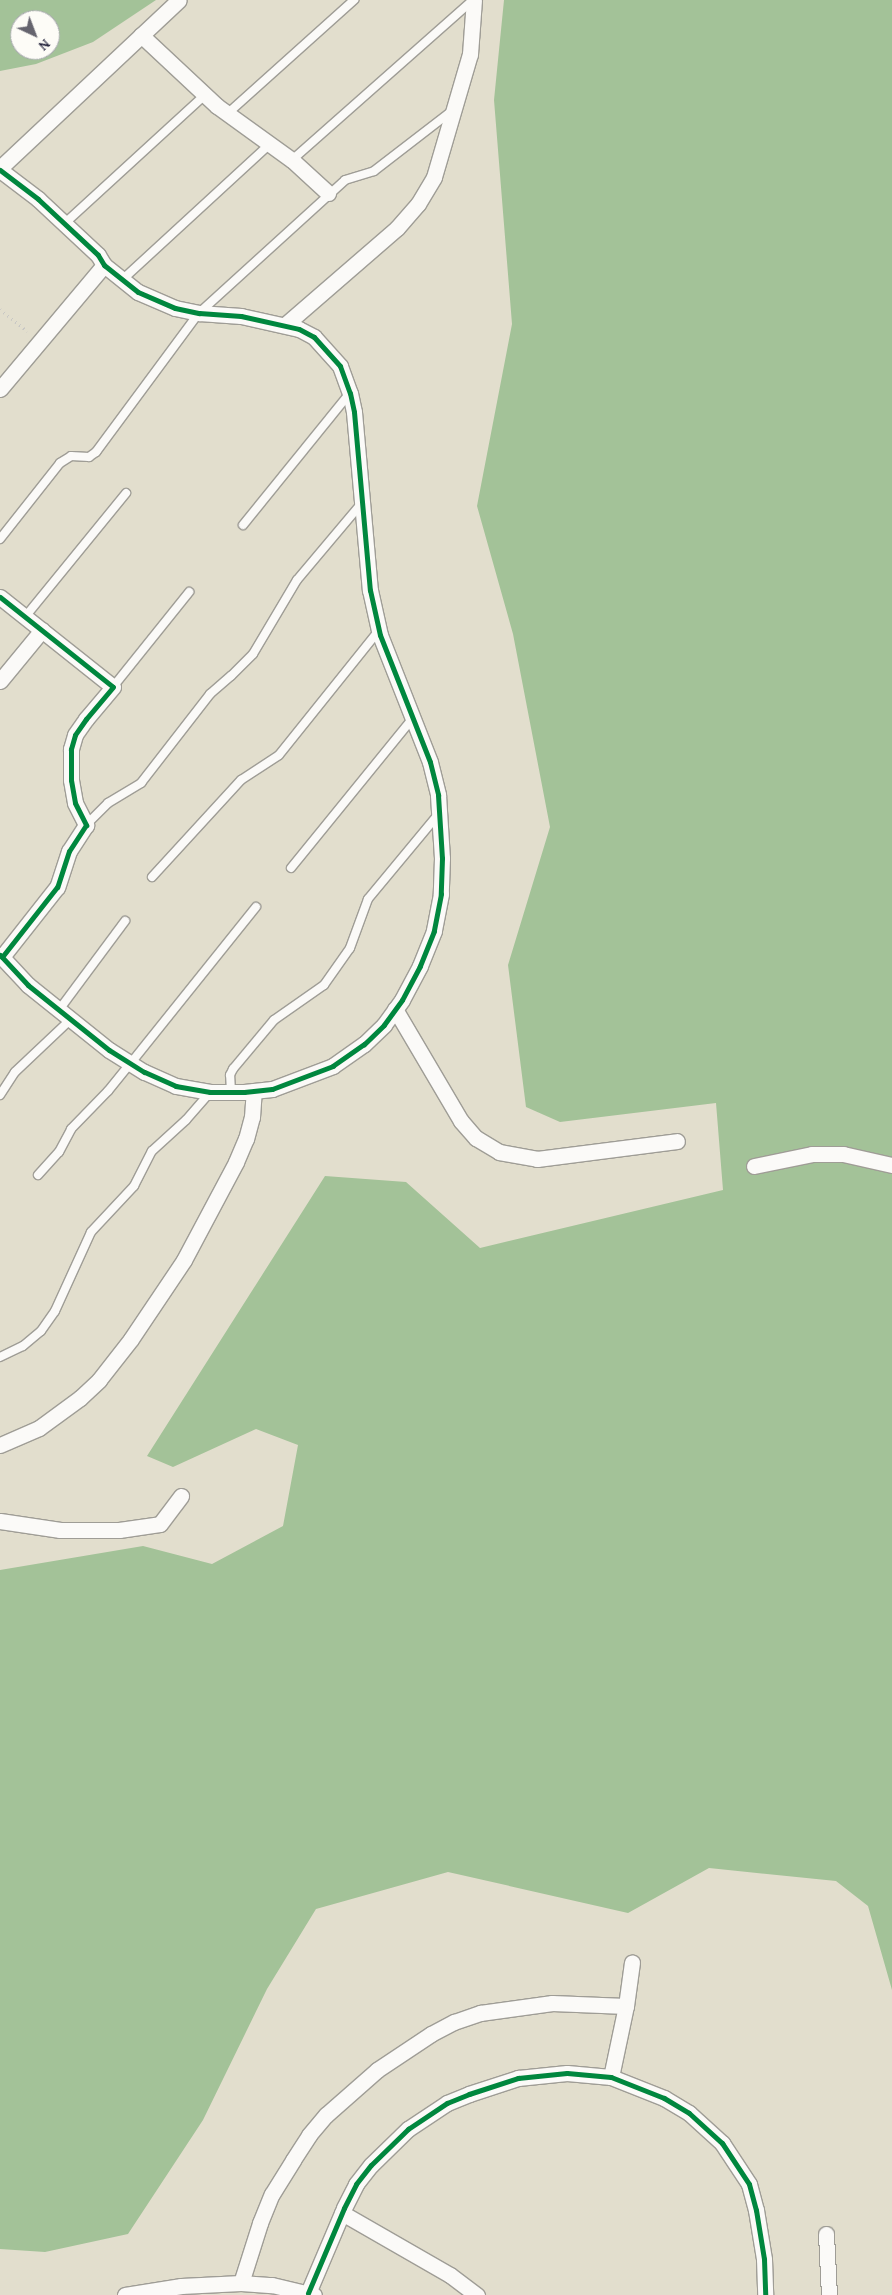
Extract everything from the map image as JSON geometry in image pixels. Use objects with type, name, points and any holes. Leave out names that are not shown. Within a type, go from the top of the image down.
[{"type":"street","points":[[0,597],[113,686],[75,734],[70,749],[70,780],[86,826],[69,851],[61,880],[49,900],[1,956],[28,985],[109,1050],[144,1072],[176,1086],[210,1092],[272,1089],[333,1066],[364,1044],[384,1025],[395,1009],[420,966],[434,930],[441,894],[439,814],[438,795],[430,762],[379,630],[370,590],[354,412],[350,393],[340,366],[314,337],[299,329],[242,316],[199,313],[156,302],[138,292],[104,265],[98,255],[38,199],[0,169],[178,0]]},
{"type":"street","points":[[285,325],[397,228],[418,204],[434,177],[470,54],[474,0]]},
{"type":"street","points":[[141,35],[227,114],[271,143],[328,193]]},
{"type":"street","points":[[0,388],[104,265]]},
{"type":"street","points":[[0,680],[42,630]]},
{"type":"street","points":[[395,1009],[461,1121],[476,1138],[499,1152],[537,1159],[676,1141]]},
{"type":"street","points":[[0,1445],[39,1428],[75,1402],[99,1380],[132,1338],[184,1260],[236,1162],[246,1139],[252,1117],[254,1091]]},
{"type":"street","points":[[754,1166],[812,1154],[843,1154],[892,1165]]},
{"type":"street","points":[[0,1521],[60,1530],[119,1530],[160,1524],[181,1496]]},
{"type":"street","points":[[611,2077],[626,2006],[632,1962]]},
{"type":"street","points":[[241,2283],[269,2201],[309,2135],[341,2100],[394,2057],[430,2034],[454,2022],[480,2013],[552,2003],[626,2006]]},
{"type":"street","points":[[132,2294],[181,2286],[241,2283],[286,2292],[311,2294],[342,2213],[356,2184],[388,2147],[408,2129],[447,2104],[518,2078],[567,2073],[611,2077],[664,2098],[689,2113],[722,2143],[739,2166],[749,2184],[756,2210],[764,2259],[765,2295]]},
{"type":"street","points":[[342,2213],[450,2275],[477,2295]]},
{"type":"street","points":[[826,2234],[829,2295]]},
{"type":"lane","points":[[227,114],[354,0]]},
{"type":"lane","points":[[292,160],[474,0]]},
{"type":"lane","points":[[64,224],[205,95]]},
{"type":"lane","points":[[0,539],[60,462],[71,456],[89,457],[96,452],[199,313],[328,193],[345,180],[374,171],[385,164],[455,108]]},
{"type":"lane","points":[[122,280],[271,143]]},
{"type":"lane","points":[[243,525],[350,393]]},
{"type":"lane","points":[[25,617],[126,493]]},
{"type":"lane","points":[[86,826],[108,803],[141,783],[210,694],[253,654],[297,580],[361,504]]},
{"type":"lane","points":[[113,686],[189,592]]},
{"type":"lane","points":[[152,877],[240,780],[279,755],[379,630]]},
{"type":"lane","points":[[291,868],[414,718]]},
{"type":"lane","points":[[231,1092],[230,1074],[233,1069],[274,1020],[324,985],[350,948],[368,898],[439,814]]},
{"type":"lane","points":[[38,1175],[59,1152],[71,1129],[131,1064],[256,907]]},
{"type":"lane","points":[[0,1095],[15,1072],[65,1014],[125,921]]},
{"type":"lane","points":[[0,1358],[23,1346],[41,1331],[54,1310],[91,1232],[134,1186],[152,1152],[186,1120],[210,1092]]},
{"type":"path","points":[[0,309],[39,341]]},
{"type":"green space","points":[[0,0],[156,0],[93,42],[60,55],[60,10],[10,10],[10,60],[46,60],[0,71]]},
{"type":"green space","points":[[504,0],[892,0],[892,1990],[868,1906],[836,1881],[709,1868],[628,1913],[448,1872],[316,1909],[267,1989],[203,2120],[128,2234],[45,2252],[0,2249],[0,1570],[143,1546],[212,1564],[283,1526],[298,1445],[256,1429],[173,1467],[147,1456],[325,1176],[406,1182],[480,1248],[723,1190],[716,1103],[560,1122],[526,1107],[508,965],[550,827],[513,634],[477,506],[512,324],[494,100]]},
{"type":"cycle path","points":[[0,170],[38,199],[98,255],[104,265],[138,292],[175,308],[199,313],[241,316],[299,329],[314,337],[340,366],[350,393],[354,412],[370,590],[380,635],[430,762],[438,795],[442,858],[441,894],[434,931],[420,966],[402,1000],[384,1025],[364,1044],[333,1066],[272,1089],[244,1092],[210,1092],[176,1086],[144,1072],[109,1050],[28,985],[0,955]]},
{"type":"cycle path","points":[[0,597],[113,687],[75,735],[71,749],[71,780],[75,803],[86,825],[69,851],[57,887],[2,957]]},
{"type":"cycle path","points":[[308,2293],[356,2184],[371,2165],[408,2129],[447,2103],[469,2094],[518,2078],[567,2073],[611,2077],[664,2098],[689,2113],[722,2143],[749,2184],[756,2210],[764,2259],[765,2295]]}]
